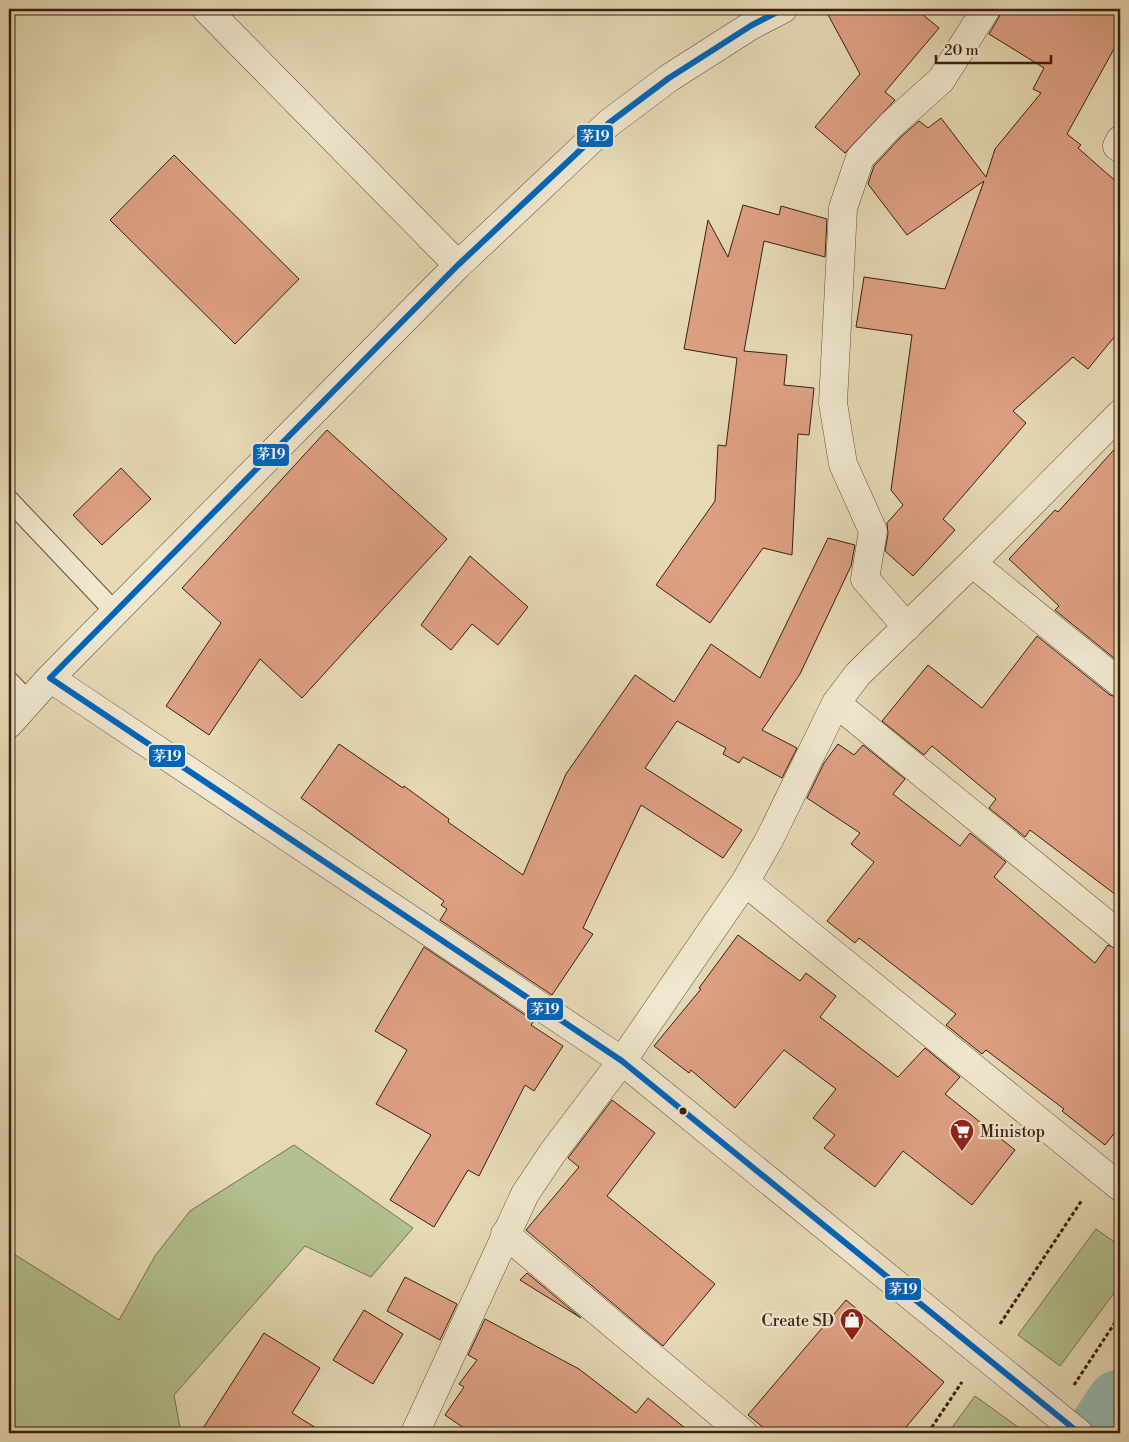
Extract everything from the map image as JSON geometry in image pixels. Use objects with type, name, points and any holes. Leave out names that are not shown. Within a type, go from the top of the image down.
[{"type":"street","points":[[206,9],[458,265]]},
{"type":"street","points":[[9,724],[50,678],[458,265],[609,122],[669,78],[752,25],[783,9]]},
{"type":"street","points":[[907,627],[865,579],[873,531],[843,464],[833,403],[843,208],[860,158],[891,125],[941,80],[986,9]]},
{"type":"street","points":[[1120,140],[1117,146],[1120,148]]},
{"type":"street","points":[[421,1431],[505,1234],[534,1180],[622,1061],[745,882],[769,840],[836,703],[858,674],[972,564],[1119,417]]},
{"type":"street","points":[[972,564],[1120,683]]},
{"type":"street","points":[[50,678],[622,1061],[1064,1422]]},
{"type":"street","points":[[836,703],[1120,935]]},
{"type":"street","points":[[745,882],[1111,1180]]},
{"type":"street","points":[[505,1234],[743,1433]]},
{"type":"lane","points":[[9,500],[115,612]]},
{"type":"lane","points":[[9,681],[29,702]]},
{"type":"path","points":[[928,1433],[981,1353],[1111,1180]]},
{"type":"path","points":[[1064,1422],[1120,1315]]},
{"type":"green space","points":[[294,1145],[413,1228],[371,1277],[305,1246],[174,1395],[181,1433],[9,1433],[9,1251],[119,1320],[155,1256],[190,1211]]},
{"type":"green space","points":[[1096,1229],[1120,1246],[1120,1285],[1060,1366],[1018,1335]]},
{"type":"green space","points":[[975,1396],[1025,1432],[948,1433]]},
{"type":"building","points":[[825,9],[916,9],[939,28],[885,92],[895,100],[845,153],[815,127],[860,74]]},
{"type":"building","points":[[1001,9],[1120,9],[1120,38],[1067,134],[1081,145],[1078,148],[1120,185],[1120,330],[1088,369],[1073,357],[1013,411],[1026,423],[943,519],[955,530],[913,576],[885,551],[888,534],[887,523],[903,505],[891,490],[912,335],[856,327],[864,277],[945,289],[984,181],[907,235],[868,184],[874,166],[902,136],[919,121],[928,128],[941,118],[986,177],[995,149],[1041,93],[1033,89],[1044,68],[989,34],[999,17]]},
{"type":"building","points":[[174,155],[299,279],[235,344],[110,220]]},
{"type":"building","points":[[743,205],[779,215],[781,206],[827,219],[825,257],[764,241],[744,351],[787,355],[784,385],[814,388],[809,435],[798,434],[792,555],[763,548],[710,623],[656,585],[715,501],[718,445],[726,446],[737,358],[684,349],[708,220],[728,257]]},
{"type":"building","points":[[327,430],[447,539],[302,698],[260,659],[209,735],[166,706],[221,623],[182,588]]},
{"type":"building","points":[[1120,443],[1120,663],[1055,610],[1059,606],[1009,559],[1055,510],[1058,512]]},
{"type":"building","points":[[121,468],[151,499],[102,545],[73,515]]},
{"type":"building","points":[[828,538],[855,545],[851,566],[800,674],[762,730],[797,748],[782,778],[743,757],[739,763],[723,754],[726,748],[677,721],[645,768],[742,830],[723,858],[641,805],[583,928],[593,934],[552,995],[440,920],[447,909],[441,905],[444,901],[301,798],[339,744],[403,788],[404,786],[449,819],[448,822],[523,875],[566,774],[635,675],[674,702],[711,644],[760,678]]},
{"type":"building","points":[[470,556],[528,607],[498,645],[472,624],[451,650],[421,625]]},
{"type":"building","points":[[1037,636],[1110,695],[1120,698],[1120,898],[1030,830],[1025,837],[989,808],[996,799],[932,746],[924,755],[882,721],[928,665],[982,708]]},
{"type":"building","points":[[838,744],[854,755],[863,745],[905,779],[893,794],[960,846],[970,833],[1006,862],[994,877],[1095,963],[1108,945],[1120,950],[1120,1126],[1105,1145],[1062,1111],[1064,1109],[986,1050],[982,1054],[946,1025],[956,1014],[859,938],[855,943],[827,921],[874,862],[851,844],[860,833],[807,798],[824,763]]},
{"type":"building","points":[[738,935],[800,981],[806,973],[836,996],[820,1017],[898,1077],[925,1048],[960,1077],[945,1094],[1015,1150],[972,1205],[903,1151],[875,1187],[824,1148],[835,1135],[813,1118],[836,1089],[784,1050],[735,1108],[691,1070],[689,1073],[654,1046],[701,989],[699,988]]},
{"type":"building","points":[[424,947],[534,1021],[531,1025],[563,1046],[534,1091],[525,1085],[479,1176],[468,1170],[434,1227],[390,1200],[431,1135],[376,1104],[407,1050],[375,1031]]},
{"type":"building","points":[[612,1100],[655,1133],[607,1196],[715,1284],[663,1346],[526,1230],[579,1167],[568,1158]]},
{"type":"building","points":[[527,1273],[581,1318],[520,1280]]},
{"type":"building","points":[[405,1277],[457,1304],[440,1340],[387,1311]]},
{"type":"building","name":"Create SD","points":[[846,1300],[944,1382],[901,1433],[770,1433],[748,1415]]},
{"type":"building","points":[[364,1310],[403,1334],[373,1384],[333,1360]]},
{"type":"building","points":[[485,1319],[579,1369],[636,1413],[648,1398],[691,1433],[471,1433],[445,1415],[464,1387],[459,1384],[477,1360],[468,1355]]},
{"type":"building","points":[[264,1333],[320,1368],[292,1413],[324,1433],[200,1433]]},
{"type":"waterway","points":[[1101,1433],[1120,1404]]},
{"type":"transit line","name":"茅19","points":[[783,9],[752,25],[669,78],[609,123],[458,265],[50,678],[622,1061],[1079,1433]]},
{"type":"place","name":"Ministop","points":[[962,1152]]},
{"type":"place","name":"Create SD","points":[[852,1341]]}]
